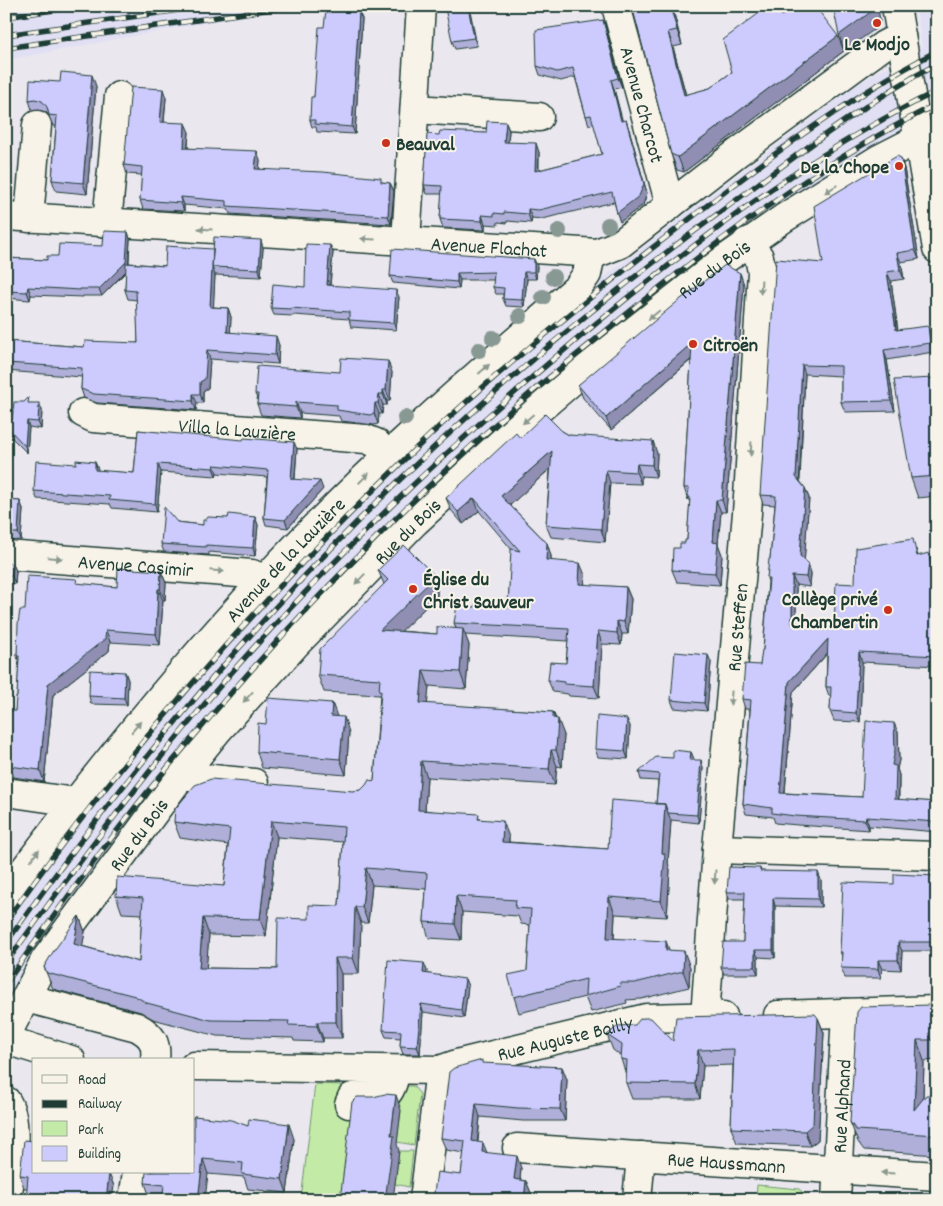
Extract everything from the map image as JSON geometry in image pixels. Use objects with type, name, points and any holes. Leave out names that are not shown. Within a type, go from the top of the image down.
[{"type":"street","points":[[406,241],[421,6]]},
{"type":"street","name":"Avenue Charcot","points":[[616,6],[670,205]]},
{"type":"street","points":[[896,6],[901,36],[928,137],[937,249]]},
{"type":"street","name":"Avenue Flachat","points":[[17,217],[591,254],[620,244],[879,49],[901,36]]},
{"type":"street","points":[[107,224],[119,96]]},
{"type":"street","points":[[415,109],[539,117]]},
{"type":"street","points":[[17,217],[37,125]]},
{"type":"street","name":"Rue du Bois","points":[[6,1036],[50,952],[181,776],[218,730],[294,646],[415,522],[516,429],[586,369],[747,242],[879,159],[928,137]]},
{"type":"street","name":"Rue Steffen","points":[[705,1017],[717,849],[748,513],[762,272],[758,257],[747,242]]},
{"type":"street","name":"Avenue de la Lauzière","points":[[6,894],[75,802],[204,646],[264,579],[388,455],[442,405],[578,287],[587,274],[591,254]]},
{"type":"street","name":"Villa la Lauzière","points":[[83,413],[93,418],[366,439],[376,443],[388,455]]},
{"type":"street","name":"Avenue Casimir","points":[[6,555],[252,574],[264,579]]},
{"type":"street","points":[[181,776],[280,785]]},
{"type":"street","points":[[6,792],[75,802]]},
{"type":"street","points":[[717,849],[937,856]]},
{"type":"street","points":[[26,998],[137,1027],[146,1032],[152,1039],[156,1048],[154,1058]]},
{"type":"street","name":"Rue Auguste Bailly","points":[[195,1066],[440,1070],[460,1063],[646,1018],[937,1010]]},
{"type":"street","name":"Rue Alphand","points":[[836,1200],[846,1013]]},
{"type":"street","points":[[6,1040],[65,1058]]},
{"type":"street","points":[[349,1104],[352,1097],[364,1095],[384,1096],[390,1093],[396,1070]]},
{"type":"street","points":[[424,1200],[440,1070]]},
{"type":"street","points":[[6,1100],[9,1105],[13,1125],[7,1200]]},
{"type":"street","name":"Rue Haussmann","points":[[517,1148],[937,1176]]},
{"type":"street","points":[[637,1200],[640,1156]]},
{"type":"street","points":[[133,1200],[137,1174]]},
{"type":"shaded area","points":[[6,6],[293,6],[6,60]]},
{"type":"shaded area","points":[[916,6],[937,6],[937,114],[887,139],[844,165],[501,434],[70,905],[6,1000],[6,906],[72,818],[314,539],[596,284],[859,83],[922,47]]},
{"type":"green space","points":[[315,1084],[341,1085],[339,1103],[359,1105],[348,1200],[301,1200]]},
{"type":"green space","points":[[400,1086],[413,1086],[420,1094],[414,1145],[397,1142],[401,1111],[384,1102]]},
{"type":"green space","points":[[399,1151],[413,1151],[409,1187],[395,1184]]},
{"type":"green space","points":[[757,1185],[799,1189],[811,1200],[756,1200]]},
{"type":"building","points":[[468,6],[474,38],[452,41],[445,8]]},
{"type":"building","points":[[632,6],[670,6],[677,30],[668,32],[684,95],[710,88],[732,72],[723,40],[758,14],[756,6],[779,6],[782,16],[794,6],[815,6],[838,36],[678,157],[671,154]]},
{"type":"building","points":[[833,6],[875,6],[872,11],[839,35]]},
{"type":"building","points":[[326,10],[359,12],[352,127],[315,124],[315,120],[310,120],[311,97],[314,97],[319,27],[324,27]]},
{"type":"building","points":[[603,20],[618,78],[611,80],[621,121],[626,120],[644,184],[639,196],[617,213],[612,192],[539,210],[528,209],[528,214],[494,213],[494,216],[482,215],[482,221],[440,219],[442,186],[424,185],[427,134],[439,135],[440,131],[486,133],[487,121],[506,122],[504,142],[536,143],[535,171],[602,154],[591,115],[586,116],[573,68],[557,72],[537,66],[536,30]]},
{"type":"building","points":[[61,72],[92,75],[83,183],[52,180],[57,116],[49,115],[47,107],[42,101],[29,100],[30,80],[60,82]]},
{"type":"building","points":[[131,87],[163,89],[160,122],[185,123],[184,148],[257,151],[255,169],[323,172],[381,178],[381,182],[390,183],[388,216],[227,206],[227,201],[181,197],[181,203],[140,200],[142,167],[124,165]]},
{"type":"building","points":[[897,156],[901,158],[915,250],[897,253],[900,270],[887,272],[896,330],[928,326],[930,343],[884,350],[891,401],[841,402],[841,366],[802,365],[796,477],[805,488],[800,556],[808,563],[806,577],[792,576],[792,624],[834,625],[836,583],[855,584],[856,548],[913,539],[917,556],[929,553],[931,568],[937,568],[937,656],[859,652],[856,713],[830,711],[831,687],[826,687],[828,639],[789,682],[780,793],[862,797],[866,721],[894,723],[895,750],[892,765],[896,766],[895,799],[937,802],[937,822],[866,817],[865,820],[772,813],[772,808],[743,804],[751,700],[742,699],[745,664],[760,665],[763,650],[769,578],[767,578],[776,496],[760,495],[776,259],[823,263],[814,206]]},
{"type":"building","points":[[104,231],[128,232],[126,262],[99,289],[80,290],[28,287],[27,292],[6,291],[6,258],[47,260],[47,256],[58,256],[59,244],[103,246]]},
{"type":"building","points":[[214,237],[261,240],[259,269],[212,267]]},
{"type":"building","points":[[306,244],[330,245],[327,285],[396,290],[394,323],[349,320],[349,312],[271,308],[273,284],[305,287]]},
{"type":"building","points":[[166,246],[213,249],[210,307],[228,308],[227,332],[276,336],[275,355],[207,350],[205,379],[200,382],[200,394],[193,394],[193,401],[94,394],[81,389],[82,368],[6,363],[6,341],[84,347],[85,341],[138,343],[136,291],[125,290],[126,263],[165,266]]},
{"type":"building","points":[[392,249],[534,259],[534,272],[524,272],[522,300],[503,299],[504,288],[493,287],[494,272],[457,273],[457,282],[390,276]]},
{"type":"building","points":[[725,265],[740,273],[722,500],[716,500],[713,542],[718,543],[715,573],[672,570],[673,548],[680,548],[680,543],[685,543],[685,540],[687,540],[690,497],[688,497],[689,488],[684,488],[692,343],[606,418],[578,385],[677,302]]},
{"type":"building","points":[[341,358],[388,361],[386,390],[383,390],[383,394],[379,394],[378,403],[375,403],[374,413],[370,415],[337,410],[337,405],[296,402],[296,407],[257,404],[258,394],[255,394],[257,366],[340,372]]},
{"type":"building","points":[[934,378],[937,396],[937,476],[911,478],[894,380]]},
{"type":"building","points":[[29,397],[28,403],[39,403],[38,422],[27,421],[25,446],[6,426],[12,419],[14,402],[24,402]]},
{"type":"building","points":[[545,414],[562,431],[569,435],[653,441],[652,465],[637,464],[636,472],[606,470],[601,529],[546,525],[552,451],[501,496],[547,543],[546,560],[580,563],[579,584],[626,587],[624,622],[617,621],[617,633],[598,631],[594,686],[564,684],[564,682],[548,680],[550,662],[566,663],[569,629],[454,623],[457,606],[508,607],[511,549],[520,551],[474,498],[458,512],[446,498],[516,433],[520,438]]},
{"type":"building","points":[[138,430],[243,440],[244,438],[294,442],[291,479],[320,481],[285,520],[264,518],[268,470],[214,465],[213,468],[158,464],[155,504],[109,500],[110,496],[34,491],[36,461],[76,464],[76,460],[95,462],[95,470],[134,473]]},
{"type":"building","points":[[6,500],[20,501],[18,533],[6,533]]},
{"type":"building","points":[[164,507],[177,522],[203,525],[203,520],[206,520],[208,517],[228,518],[229,514],[255,517],[253,548],[161,544]]},
{"type":"building","points":[[404,545],[432,573],[432,580],[380,630],[437,634],[437,627],[463,629],[460,672],[423,670],[420,703],[553,712],[553,718],[558,719],[556,750],[551,750],[549,769],[421,761],[418,810],[479,814],[478,819],[503,821],[502,842],[608,849],[611,800],[665,804],[662,853],[665,854],[661,901],[609,897],[607,938],[666,941],[666,950],[684,951],[683,971],[635,983],[619,983],[621,986],[585,996],[586,979],[514,997],[508,975],[527,971],[531,909],[515,908],[516,900],[456,896],[455,924],[424,922],[427,873],[366,868],[362,907],[355,907],[353,958],[335,958],[336,1022],[317,1022],[317,1026],[288,1025],[289,1021],[211,1020],[147,1003],[135,996],[47,973],[44,967],[79,916],[74,944],[139,962],[143,898],[116,896],[117,877],[224,886],[230,829],[174,822],[175,809],[195,785],[211,779],[353,791],[361,790],[369,780],[374,781],[381,691],[379,691],[380,679],[318,675],[320,649],[388,580],[378,570]],"holes":[[[271,821],[344,827],[339,906],[309,905],[309,919],[278,918],[277,969],[199,968],[203,918],[260,919]]]},
{"type":"building","points":[[6,563],[13,564],[12,576],[6,576]]},
{"type":"building","points":[[118,568],[161,571],[160,589],[158,589],[156,634],[106,630],[105,639],[48,684],[40,770],[9,766],[10,758],[6,758],[7,711],[15,711],[19,656],[17,656],[18,624],[20,610],[25,610],[27,576],[77,579],[76,583],[117,587]]},
{"type":"building","points":[[675,652],[708,655],[704,703],[671,700]]},
{"type":"building","points":[[90,670],[125,672],[124,698],[89,696]]},
{"type":"building","points":[[268,698],[332,703],[331,716],[344,717],[340,759],[257,752],[258,723],[266,724]]},
{"type":"building","points":[[597,716],[627,719],[625,751],[595,749]]},
{"type":"building","points":[[673,750],[691,752],[690,760],[701,760],[697,815],[668,813],[665,804],[656,804],[659,774],[639,772],[656,757],[673,758]]},
{"type":"building","points":[[729,867],[760,868],[760,871],[818,872],[818,899],[773,898],[773,950],[755,950],[755,967],[721,967],[723,942],[743,942],[745,892],[727,892]]},
{"type":"building","points":[[894,874],[937,876],[937,942],[898,942],[898,960],[878,960],[878,969],[841,968],[843,882],[894,884]]},
{"type":"building","points":[[388,960],[424,963],[423,973],[465,979],[461,1010],[421,1004],[417,1047],[400,1046],[401,1031],[383,1030]]},
{"type":"building","points":[[937,1003],[937,1040],[917,1040],[914,1110],[926,1095],[937,1095],[937,1135],[856,1130],[850,1122],[857,1012],[861,1007],[930,1005]]},
{"type":"building","points":[[815,1014],[818,1018],[813,1124],[805,1131],[731,1128],[734,1049],[698,1050],[695,1084],[626,1083],[627,1060],[621,1059],[622,1045],[607,1035],[618,1026],[635,1025],[643,1018],[651,1018],[673,1041],[676,1017]]},
{"type":"building","points":[[482,1060],[482,1063],[562,1067],[560,1109],[476,1104],[472,1141],[483,1143],[482,1152],[517,1156],[514,1179],[526,1181],[524,1200],[433,1200],[437,1172],[461,1175],[465,1141],[441,1138],[449,1072],[454,1068]]},
{"type":"building","points":[[385,1094],[396,1095],[391,1135],[394,1136],[385,1200],[340,1200],[352,1102],[357,1097],[373,1097]]},
{"type":"building","points":[[195,1116],[231,1120],[248,1126],[249,1119],[289,1124],[282,1179],[242,1174],[243,1163],[203,1159],[198,1200],[162,1200],[164,1185],[145,1183],[146,1174],[195,1174]]},
{"type":"building","points":[[24,1140],[32,1141],[32,1174],[109,1174],[106,1200],[26,1200],[28,1176],[20,1175]]},
{"type":"railway","points":[[6,17],[81,6]]},
{"type":"railway","points":[[6,35],[207,6]]},
{"type":"railway","points":[[6,48],[293,6]]},
{"type":"railway","points":[[6,921],[98,798],[195,680],[298,567],[435,430],[557,325],[754,169],[862,95],[937,51]]},
{"type":"railway","points":[[6,943],[85,835],[169,729],[213,678],[303,578],[437,444],[530,362],[625,284],[827,133],[881,97],[937,64]]},
{"type":"railway","points":[[6,963],[60,888],[202,707],[324,572],[421,477],[574,342],[700,241],[815,160],[895,113],[937,91]]},
{"type":"railway","points":[[6,983],[109,841],[189,742],[327,588],[424,490],[536,389],[684,268],[765,208],[807,180],[893,127],[937,104]]},
{"type":"place","name":"Le Modjo","points":[[877,23]]},
{"type":"place","name":"Beauval","points":[[386,143]]},
{"type":"place","name":"De la Chope","points":[[899,166]]},
{"type":"place","name":"Citroën","points":[[693,344]]},
{"type":"place","name":"Église du Christ Sauveur","points":[[413,589]]},
{"type":"place","name":"Collège privé Chambertin","points":[[888,610]]}]
